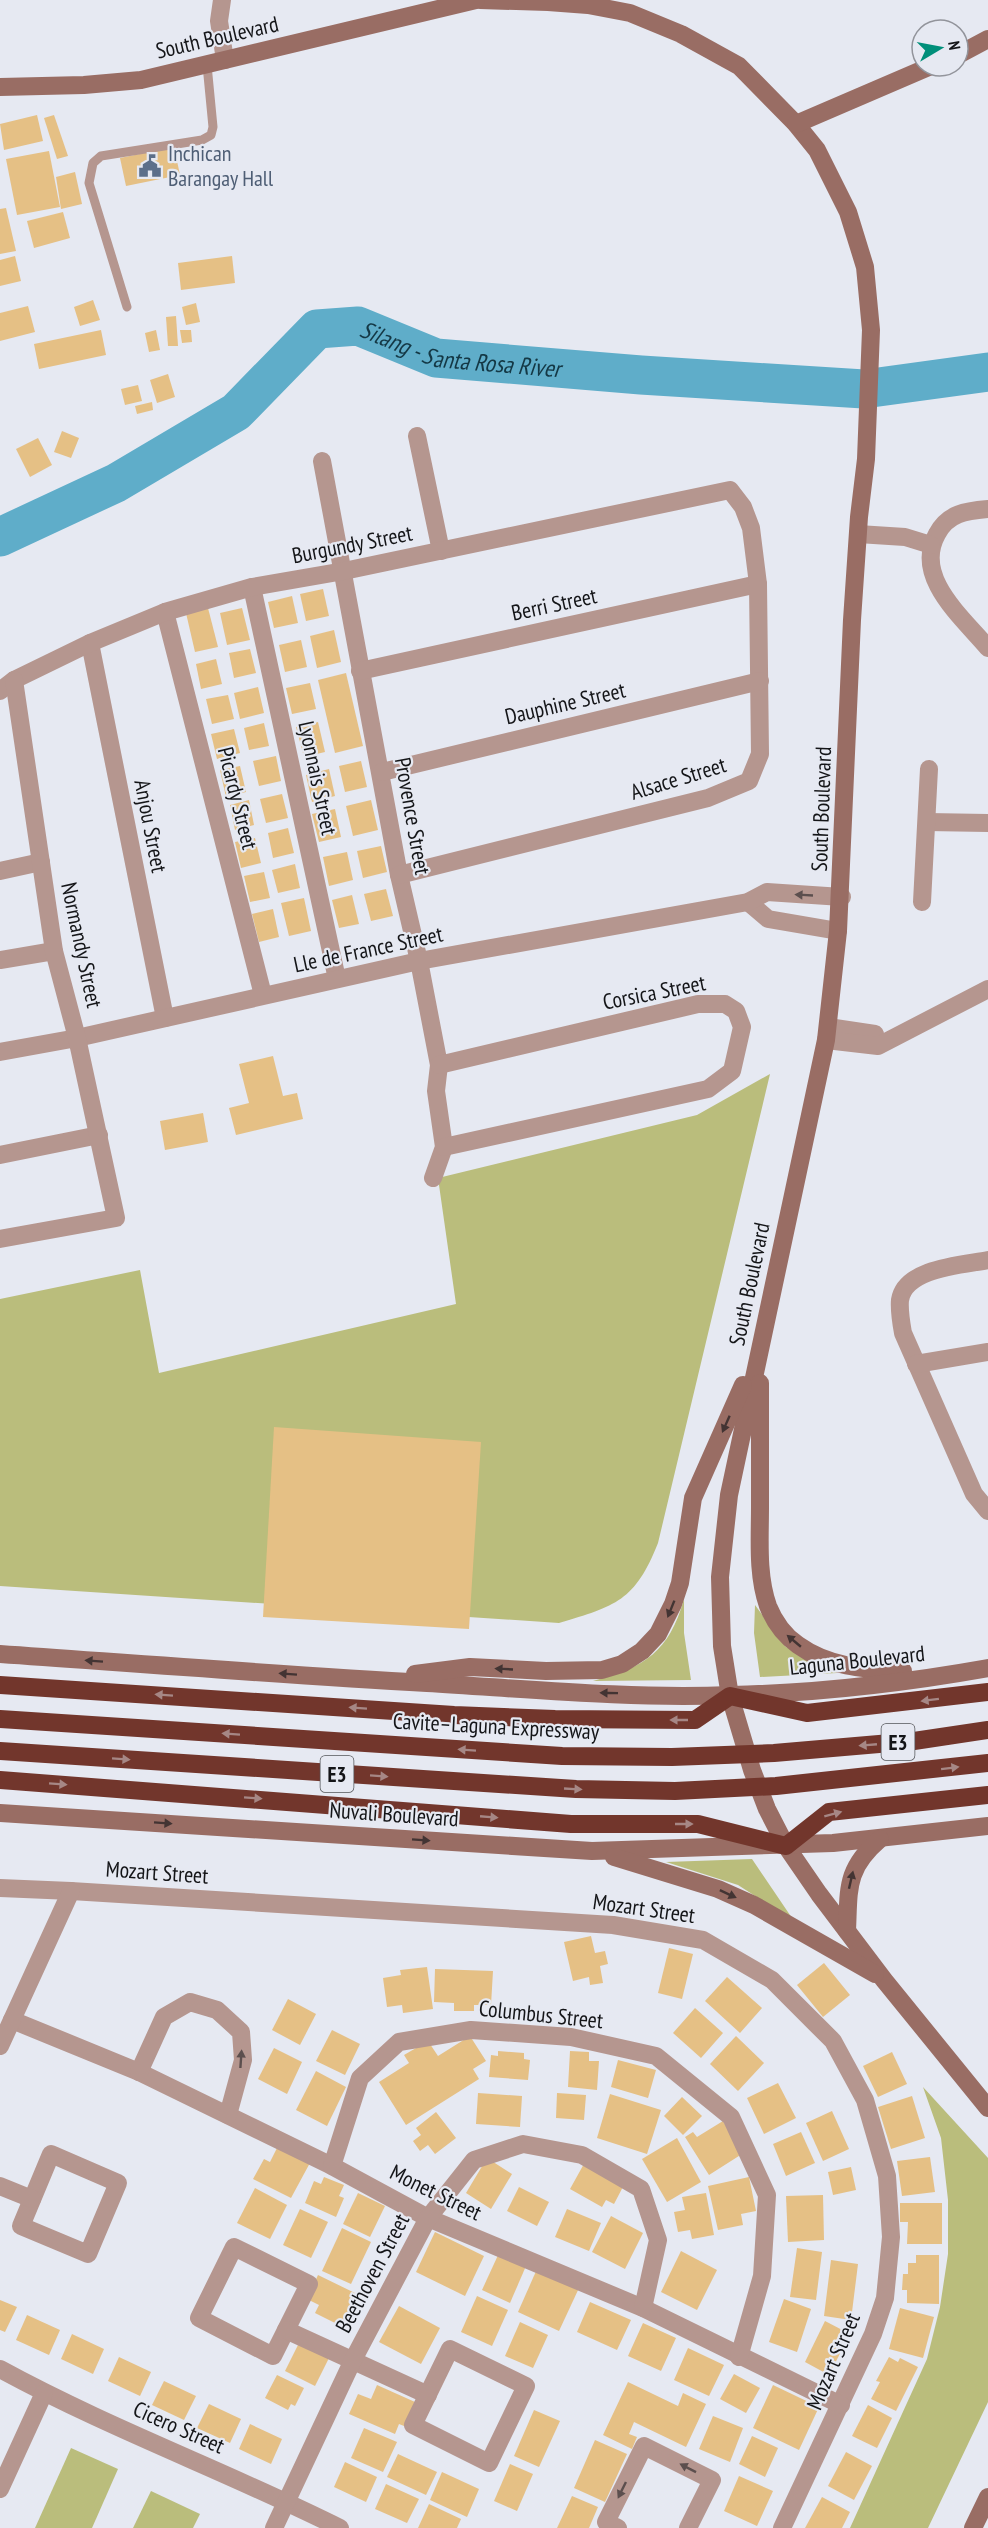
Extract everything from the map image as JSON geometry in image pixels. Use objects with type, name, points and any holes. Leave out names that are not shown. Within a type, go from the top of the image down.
[{"type":"highway","points":[[0,1684],[555,1719],[695,1720],[730,1695],[807,1713],[988,1692]]},
{"type":"highway","name":"Cavite–Laguna Expressway","points":[[0,1719],[562,1756],[742,1756],[914,1741],[988,1730]]},
{"type":"highway","name":"E3","points":[[0,1751],[576,1789],[675,1791],[742,1789],[988,1763]]},
{"type":"highway","points":[[0,1780],[571,1824],[698,1824],[786,1846],[829,1812],[988,1795]]},
{"type":"main road","name":"South Boulevard","points":[[0,87],[84,85],[141,80],[478,0],[588,5],[630,13],[681,34],[739,66],[796,124],[817,150],[848,212],[866,267],[871,330],[866,459],[852,620],[842,897],[827,1033],[760,1352],[744,1415],[723,1534],[721,1626],[730,1695],[752,1770],[767,1809],[786,1846],[884,1980],[988,2109]]},
{"type":"main road","points":[[970,49],[988,39]]},
{"type":"main road","points":[[796,124],[910,75]]},
{"type":"main road","points":[[760,1352],[761,1574],[768,1607],[777,1622],[797,1644],[835,1663],[865,1669],[951,1675]]},
{"type":"main road","points":[[372,1680],[470,1667],[546,1671],[602,1670],[622,1664],[642,1651],[658,1634],[673,1604],[680,1583],[693,1498],[760,1352]]},
{"type":"main road","points":[[0,1654],[575,1692],[730,1695]]},
{"type":"main road","name":"Laguna Boulevard","points":[[730,1695],[951,1675],[988,1668]]},
{"type":"main road","name":"Nuvali Boulevard","points":[[0,1813],[592,1851],[786,1846]]},
{"type":"main road","points":[[786,1846],[880,1839],[988,1826]]},
{"type":"main road","points":[[847,1931],[849,1890],[853,1872],[865,1852],[880,1839]]},
{"type":"main road","points":[[592,1851],[643,1864],[718,1889],[754,1905],[884,1980]]},
{"type":"main road","points":[[973,2528],[988,2496]]},
{"type":"street","points":[[222,0],[219,21],[225,60]]},
{"type":"street","points":[[417,436],[441,551]]},
{"type":"street","name":"Provence Street","points":[[322,461],[344,571],[360,670],[382,772],[399,875],[419,961],[439,1065],[436,1091],[444,1148],[433,1178]]},
{"type":"street","name":"Burgundy Street","points":[[7,685],[90,643],[165,612],[252,587],[344,571],[730,490]]},
{"type":"street","name":"Alsace Street","points":[[399,875],[708,798],[749,781],[760,754],[758,584],[751,528],[744,507],[730,490]]},
{"type":"street","points":[[988,509],[964,511],[950,517],[940,527],[930,545],[929,560],[933,577],[945,597],[988,648]]},
{"type":"street","points":[[858,534],[905,537],[930,545]]},
{"type":"street","name":"Berri Street","points":[[360,670],[758,584]]},
{"type":"street","name":"Lyonnais Street","points":[[252,587],[338,979]]},
{"type":"street","name":"Picardy Street","points":[[165,612],[263,995]]},
{"type":"street","name":"Anjou Street","points":[[90,643],[165,1018]]},
{"type":"street","name":"Dauphine Street","points":[[382,772],[760,681]]},
{"type":"street","name":"Normandy Street","points":[[0,1239],[116,1218],[77,1038],[54,951],[41,862],[7,685]]},
{"type":"street","points":[[922,902],[930,769]]},
{"type":"street","points":[[927,822],[988,823]]},
{"type":"street","points":[[0,871],[41,862]]},
{"type":"street","name":"Lle de France Street","points":[[0,1052],[77,1038],[419,961],[748,902],[767,892],[842,897]]},
{"type":"street","points":[[748,902],[768,919],[838,931]]},
{"type":"street","points":[[0,960],[54,951]]},
{"type":"street","points":[[827,1033],[895,1038],[988,990]]},
{"type":"street","name":"Corsica Street","points":[[439,1065],[698,1004],[725,1004],[736,1011],[742,1027],[732,1071],[708,1089],[444,1148]]},
{"type":"street","points":[[0,1155],[99,1135]]},
{"type":"street","points":[[988,1260],[925,1273],[909,1283],[900,1298],[903,1333],[974,1494],[988,1511]]},
{"type":"street","points":[[916,1364],[988,1352]]},
{"type":"street","name":"Mozart Street","points":[[0,1888],[613,1925],[703,1941],[772,1980],[833,2041],[865,2100],[887,2176],[891,2237],[885,2298],[873,2334],[782,2528]]},
{"type":"street","points":[[0,2046],[71,1891]]},
{"type":"street","points":[[139,2072],[164,2017],[190,2002],[217,2010],[241,2032],[243,2060],[228,2115]]},
{"type":"street","name":"Monet Street","points":[[12,2020],[139,2072],[332,2166],[428,2218],[643,2308],[841,2405]]},
{"type":"street","name":"Columbus Street","points":[[332,2166],[360,2078],[399,2042],[471,2030],[571,2037],[656,2056],[730,2116],[767,2195],[762,2276],[739,2357]]},
{"type":"street","name":"Beethoven Street","points":[[274,2528],[353,2360],[428,2218],[474,2160],[523,2144],[582,2155],[641,2189],[658,2240],[643,2308]]},
{"type":"street","points":[[51,2154],[118,2183],[88,2254],[21,2226],[32,2199],[51,2154]]},
{"type":"street","points":[[0,2186],[32,2199]]},
{"type":"street","points":[[234,2247],[309,2284],[286,2330],[273,2356],[199,2318],[234,2247]]},
{"type":"street","points":[[286,2330],[428,2395]]},
{"type":"street","points":[[450,2349],[526,2386],[489,2463],[413,2425],[428,2395],[450,2349]]},
{"type":"street","name":"Cicero Street","points":[[0,2369],[44,2393],[340,2528]]},
{"type":"street","points":[[0,2489],[44,2393]]},
{"type":"street","points":[[618,2528],[606,2522],[644,2445],[712,2480],[691,2527]]},
{"type":"lane","points":[[127,307],[89,183],[93,164],[100,156],[202,140],[211,135],[213,127],[207,64]]},
{"type":"green space","points":[[770,1074],[658,1543],[641,1578],[632,1589],[609,1606],[559,1623],[0,1586],[0,1299],[140,1270],[159,1373],[456,1304],[438,1178],[697,1115]]},
{"type":"green space","points":[[684,1599],[684,1633],[691,1680],[593,1681],[627,1670],[652,1655],[671,1632]]},
{"type":"green space","points":[[755,1605],[786,1647],[837,1673],[760,1677],[754,1633]]},
{"type":"green space","points":[[752,1859],[794,1921],[738,1885],[666,1862]]},
{"type":"green space","points":[[923,2087],[988,2158],[988,2402],[928,2528],[850,2528],[927,2359],[940,2307],[948,2254],[948,2200],[941,2138]]},
{"type":"green space","points":[[71,2448],[118,2469],[92,2528],[35,2528]]},
{"type":"green space","points":[[151,2491],[200,2514],[193,2528],[133,2528]]},
{"type":"building","points":[[37,115],[43,141],[4,150],[0,124]]},
{"type":"building","points":[[54,115],[68,156],[57,159],[44,118]]},
{"type":"building","name":"Inchican Barangay Hall","points":[[174,147],[180,175],[126,186],[120,158]]},
{"type":"building","points":[[49,151],[60,207],[17,215],[6,159]]},
{"type":"building","points":[[75,172],[82,204],[61,209],[56,177]]},
{"type":"building","points":[[6,208],[16,251],[0,254],[0,209]]},
{"type":"building","points":[[63,212],[70,238],[34,248],[27,221]]},
{"type":"building","points":[[15,256],[21,281],[0,286],[0,260]]},
{"type":"building","points":[[232,256],[235,283],[181,290],[178,263]]},
{"type":"building","points":[[93,300],[100,320],[80,326],[74,307]]},
{"type":"building","points":[[196,303],[200,322],[186,325],[182,307]]},
{"type":"building","points":[[28,306],[35,332],[0,341],[0,313]]},
{"type":"building","points":[[176,316],[178,346],[168,346],[166,317]]},
{"type":"building","points":[[101,330],[106,355],[39,369],[34,344]]},
{"type":"building","points":[[156,330],[160,350],[149,352],[145,333]]},
{"type":"building","points":[[180,330],[191,330],[192,342],[182,343]]},
{"type":"building","points":[[168,374],[175,397],[157,403],[150,380]]},
{"type":"building","points":[[138,385],[142,401],[125,405],[121,389]]},
{"type":"building","points":[[152,402],[153,410],[137,414],[135,406]]},
{"type":"building","points":[[62,431],[79,438],[71,458],[54,452]]},
{"type":"building","points":[[38,438],[52,465],[30,477],[16,449]]},
{"type":"building","points":[[323,589],[329,616],[306,621],[300,594]]},
{"type":"building","points":[[292,596],[298,623],[274,628],[268,602]]},
{"type":"building","points":[[208,608],[218,647],[195,652],[186,613]]},
{"type":"building","points":[[242,608],[250,640],[227,645],[220,613]]},
{"type":"building","points":[[334,630],[341,662],[317,668],[310,636]]},
{"type":"building","points":[[301,640],[307,667],[285,672],[279,645]]},
{"type":"building","points":[[250,649],[256,673],[234,678],[229,653]]},
{"type":"building","points":[[216,659],[222,684],[201,689],[196,664]]},
{"type":"building","points":[[346,673],[363,746],[335,753],[318,680]]},
{"type":"building","points":[[310,683],[316,709],[292,714],[286,688]]},
{"type":"building","points":[[258,687],[264,713],[240,719],[234,693]]},
{"type":"building","points":[[228,695],[234,719],[212,724],[206,699]]},
{"type":"building","points":[[318,722],[325,752],[304,757],[296,727]]},
{"type":"building","points":[[264,723],[269,746],[249,750],[244,728]]},
{"type":"building","points":[[234,729],[240,753],[217,759],[211,734]]},
{"type":"building","points":[[276,756],[281,781],[259,786],[253,761]]},
{"type":"building","points":[[361,761],[367,787],[345,792],[339,766]]},
{"type":"building","points":[[240,766],[246,792],[226,797],[220,770]]},
{"type":"building","points":[[329,769],[335,796],[312,802],[306,775]]},
{"type":"building","points":[[282,794],[288,818],[266,823],[260,799]]},
{"type":"building","points":[[249,800],[254,825],[235,830],[230,805]]},
{"type":"building","points":[[371,800],[378,830],[353,836],[346,806]]},
{"type":"building","points":[[335,809],[341,837],[319,842],[312,814]]},
{"type":"building","points":[[288,828],[294,853],[273,858],[268,833]]},
{"type":"building","points":[[255,838],[261,863],[241,868],[235,842]]},
{"type":"building","points":[[381,846],[387,872],[363,878],[357,851]]},
{"type":"building","points":[[347,852],[353,880],[329,886],[323,857]]},
{"type":"building","points":[[295,864],[300,888],[278,893],[272,870]]},
{"type":"building","points":[[264,872],[270,898],[250,902],[244,876]]},
{"type":"building","points":[[386,889],[393,916],[371,921],[364,894]]},
{"type":"building","points":[[352,895],[359,924],[339,928],[332,900]]},
{"type":"building","points":[[304,898],[311,931],[289,936],[281,903]]},
{"type":"building","points":[[273,909],[279,937],[259,942],[252,914]]},
{"type":"building","points":[[273,1056],[283,1096],[297,1093],[303,1119],[236,1135],[229,1108],[249,1103],[239,1064]]},
{"type":"building","points":[[203,1113],[208,1142],[165,1150],[160,1121]]},
{"type":"building","points":[[274,1427],[481,1442],[469,1629],[263,1617]]},
{"type":"building","points":[[591,1936],[595,1953],[605,1951],[608,1964],[600,1966],[603,1983],[590,1985],[589,1977],[573,1981],[564,1942]]},
{"type":"building","points":[[669,1948],[693,1954],[682,1999],[658,1993]]},
{"type":"building","points":[[824,1963],[850,1995],[823,2017],[797,1985]]},
{"type":"building","points":[[427,1967],[433,2009],[403,2013],[402,2005],[387,2007],[383,1978],[401,1975],[400,1970]]},
{"type":"building","points":[[435,1969],[493,1971],[491,2005],[474,2005],[474,2011],[454,2011],[454,2003],[434,2002]]},
{"type":"building","points":[[727,1977],[762,2008],[740,2033],[705,2001]]},
{"type":"building","points":[[288,1999],[316,2014],[300,2045],[272,2030]]},
{"type":"building","points":[[695,2008],[723,2033],[701,2058],[673,2033]]},
{"type":"building","points":[[332,2030],[360,2044],[345,2075],[316,2061]]},
{"type":"building","points":[[470,2036],[486,2061],[473,2069],[479,2079],[406,2125],[379,2082],[409,2063],[404,2055],[428,2041],[438,2056]]},
{"type":"building","points":[[736,2036],[764,2063],[738,2091],[710,2064]]},
{"type":"building","points":[[274,2048],[302,2062],[287,2094],[258,2079]]},
{"type":"building","points":[[498,2051],[524,2053],[524,2059],[530,2060],[528,2080],[489,2077],[491,2055],[498,2056]]},
{"type":"building","points":[[570,2051],[589,2052],[589,2061],[599,2061],[597,2090],[568,2087]]},
{"type":"building","points":[[892,2052],[907,2084],[878,2097],[863,2066]]},
{"type":"building","points":[[618,2060],[656,2070],[648,2098],[611,2087]]},
{"type":"building","points":[[316,2071],[346,2087],[327,2126],[296,2110]]},
{"type":"building","points":[[778,2083],[796,2118],[764,2134],[747,2098]]},
{"type":"building","points":[[478,2093],[522,2096],[520,2127],[476,2124]]},
{"type":"building","points":[[557,2093],[586,2095],[584,2120],[556,2118]]},
{"type":"building","points":[[610,2094],[661,2110],[647,2154],[597,2138]]},
{"type":"building","points":[[912,2096],[925,2138],[891,2149],[878,2107]]},
{"type":"building","points":[[682,2097],[702,2116],[683,2135],[664,2116]]},
{"type":"building","points":[[832,2111],[849,2149],[823,2161],[806,2123]]},
{"type":"building","points":[[436,2112],[456,2138],[435,2154],[428,2145],[420,2151],[413,2141],[421,2135],[416,2128]]},
{"type":"building","points":[[723,2121],[742,2154],[709,2175],[685,2137],[693,2132],[697,2137]]},
{"type":"building","points":[[801,2132],[815,2163],[786,2176],[773,2144]]},
{"type":"building","points":[[677,2138],[701,2182],[667,2202],[642,2159]]},
{"type":"building","points":[[279,2144],[311,2161],[291,2198],[253,2179],[264,2159],[270,2162]]},
{"type":"building","points":[[930,2157],[935,2192],[902,2196],[897,2161]]},
{"type":"building","points":[[487,2158],[512,2174],[491,2209],[466,2193]]},
{"type":"building","points":[[585,2162],[625,2183],[614,2204],[606,2200],[602,2207],[570,2189]]},
{"type":"building","points":[[851,2167],[856,2190],[833,2195],[828,2172]]},
{"type":"building","points":[[324,2177],[344,2185],[339,2196],[344,2198],[336,2217],[305,2203],[314,2181],[321,2184]]},
{"type":"building","points":[[749,2177],[756,2211],[741,2214],[743,2225],[718,2230],[708,2186]]},
{"type":"building","points":[[519,2187],[549,2202],[537,2226],[507,2211]]},
{"type":"building","points":[[255,2188],[287,2205],[270,2239],[237,2223]]},
{"type":"building","points":[[358,2193],[385,2206],[370,2237],[343,2224]]},
{"type":"building","points":[[706,2193],[714,2235],[692,2239],[690,2230],[678,2232],[674,2212],[685,2210],[682,2197]]},
{"type":"building","points":[[823,2195],[824,2240],[788,2242],[786,2196]]},
{"type":"building","points":[[900,2203],[942,2203],[942,2244],[907,2244],[908,2222],[900,2222]]},
{"type":"building","points":[[300,2209],[328,2222],[311,2258],[283,2245]]},
{"type":"building","points":[[567,2209],[601,2223],[589,2251],[555,2237]]},
{"type":"building","points":[[611,2216],[643,2233],[625,2269],[592,2252]]},
{"type":"building","points":[[342,2228],[371,2242],[351,2284],[322,2271]]},
{"type":"building","points":[[435,2232],[484,2256],[465,2296],[416,2272]]},
{"type":"building","points":[[797,2248],[822,2252],[816,2300],[790,2297]]},
{"type":"building","points":[[681,2251],[717,2270],[697,2310],[661,2292]]},
{"type":"building","points":[[499,2253],[526,2266],[510,2303],[482,2290]]},
{"type":"building","points":[[916,2255],[939,2255],[939,2304],[907,2303],[907,2290],[902,2290],[903,2274],[908,2274],[908,2263],[916,2263]]},
{"type":"building","points":[[831,2260],[858,2264],[851,2320],[824,2316]]},
{"type":"building","points":[[537,2269],[579,2288],[559,2331],[518,2312]]},
{"type":"building","points":[[318,2275],[357,2294],[341,2326],[315,2313],[319,2305],[307,2299]]},
{"type":"building","points":[[477,2296],[508,2310],[492,2346],[461,2332]]},
{"type":"building","points":[[784,2299],[811,2309],[797,2352],[769,2342]]},
{"type":"building","points":[[0,2300],[17,2307],[5,2332],[0,2330]]},
{"type":"building","points":[[590,2302],[631,2320],[617,2350],[577,2332]]},
{"type":"building","points":[[399,2306],[440,2328],[421,2364],[379,2342]]},
{"type":"building","points":[[900,2308],[934,2317],[923,2358],[889,2349]]},
{"type":"building","points":[[27,2315],[60,2330],[49,2355],[16,2340]]},
{"type":"building","points":[[825,2321],[850,2334],[829,2375],[805,2362]]},
{"type":"building","points":[[520,2322],[548,2335],[533,2368],[505,2356]]},
{"type":"building","points":[[643,2323],[676,2338],[661,2371],[628,2356]]},
{"type":"building","points":[[72,2334],[104,2349],[93,2374],[61,2359]]},
{"type":"building","points":[[299,2343],[329,2358],[315,2386],[285,2371]]},
{"type":"building","points":[[688,2348],[724,2365],[709,2396],[674,2380]]},
{"type":"building","points":[[119,2357],[151,2372],[140,2396],[108,2381]]},
{"type":"building","points":[[889,2357],[898,2362],[900,2358],[918,2367],[896,2411],[871,2399],[880,2382],[876,2381]]},
{"type":"building","points":[[734,2374],[760,2388],[746,2413],[720,2399]]},
{"type":"building","points":[[277,2375],[304,2388],[295,2406],[291,2404],[288,2410],[265,2398]]},
{"type":"building","points":[[164,2381],[196,2396],[184,2420],[152,2405]]},
{"type":"building","points":[[628,2382],[678,2406],[683,2393],[706,2404],[686,2447],[634,2422],[629,2434],[637,2437],[632,2449],[603,2435]]},
{"type":"building","points":[[377,2385],[415,2402],[404,2426],[399,2424],[395,2434],[349,2414],[358,2394],[371,2399]]},
{"type":"building","points":[[773,2385],[819,2407],[799,2450],[753,2428]]},
{"type":"building","points":[[209,2404],[241,2419],[230,2443],[197,2428]]},
{"type":"building","points":[[868,2405],[892,2418],[877,2448],[852,2436]]},
{"type":"building","points":[[534,2410],[560,2421],[539,2467],[514,2456]]},
{"type":"building","points":[[713,2416],[743,2428],[730,2462],[699,2449]]},
{"type":"building","points":[[250,2424],[282,2439],[271,2464],[239,2449]]},
{"type":"building","points":[[364,2428],[397,2442],[383,2472],[351,2458]]},
{"type":"building","points":[[752,2436],[778,2448],[765,2477],[739,2464]]},
{"type":"building","points":[[595,2440],[627,2454],[605,2502],[574,2488]]},
{"type":"building","points":[[846,2452],[872,2466],[854,2500],[828,2486]]},
{"type":"building","points":[[398,2454],[437,2472],[426,2495],[387,2477]]},
{"type":"building","points":[[345,2462],[377,2477],[366,2502],[334,2487]]},
{"type":"building","points":[[510,2464],[533,2474],[517,2511],[494,2501]]},
{"type":"building","points":[[442,2472],[479,2489],[467,2517],[430,2500]]},
{"type":"building","points":[[739,2476],[773,2491],[757,2526],[724,2511]]},
{"type":"building","points":[[386,2484],[419,2499],[407,2523],[375,2509]]},
{"type":"building","points":[[572,2496],[598,2507],[589,2528],[557,2528]]},
{"type":"building","points":[[822,2497],[850,2512],[842,2528],[805,2528]]},
{"type":"building","points":[[429,2504],[461,2519],[457,2528],[418,2528]]},
{"type":"waterway","name":"Silang - Santa Rosa River","points":[[0,537],[116,483],[236,412],[317,329],[358,326],[436,358],[641,375],[864,389],[988,372]]},
{"type":"place","name":"Inchican Barangay Hall","points":[[150,166]]}]
